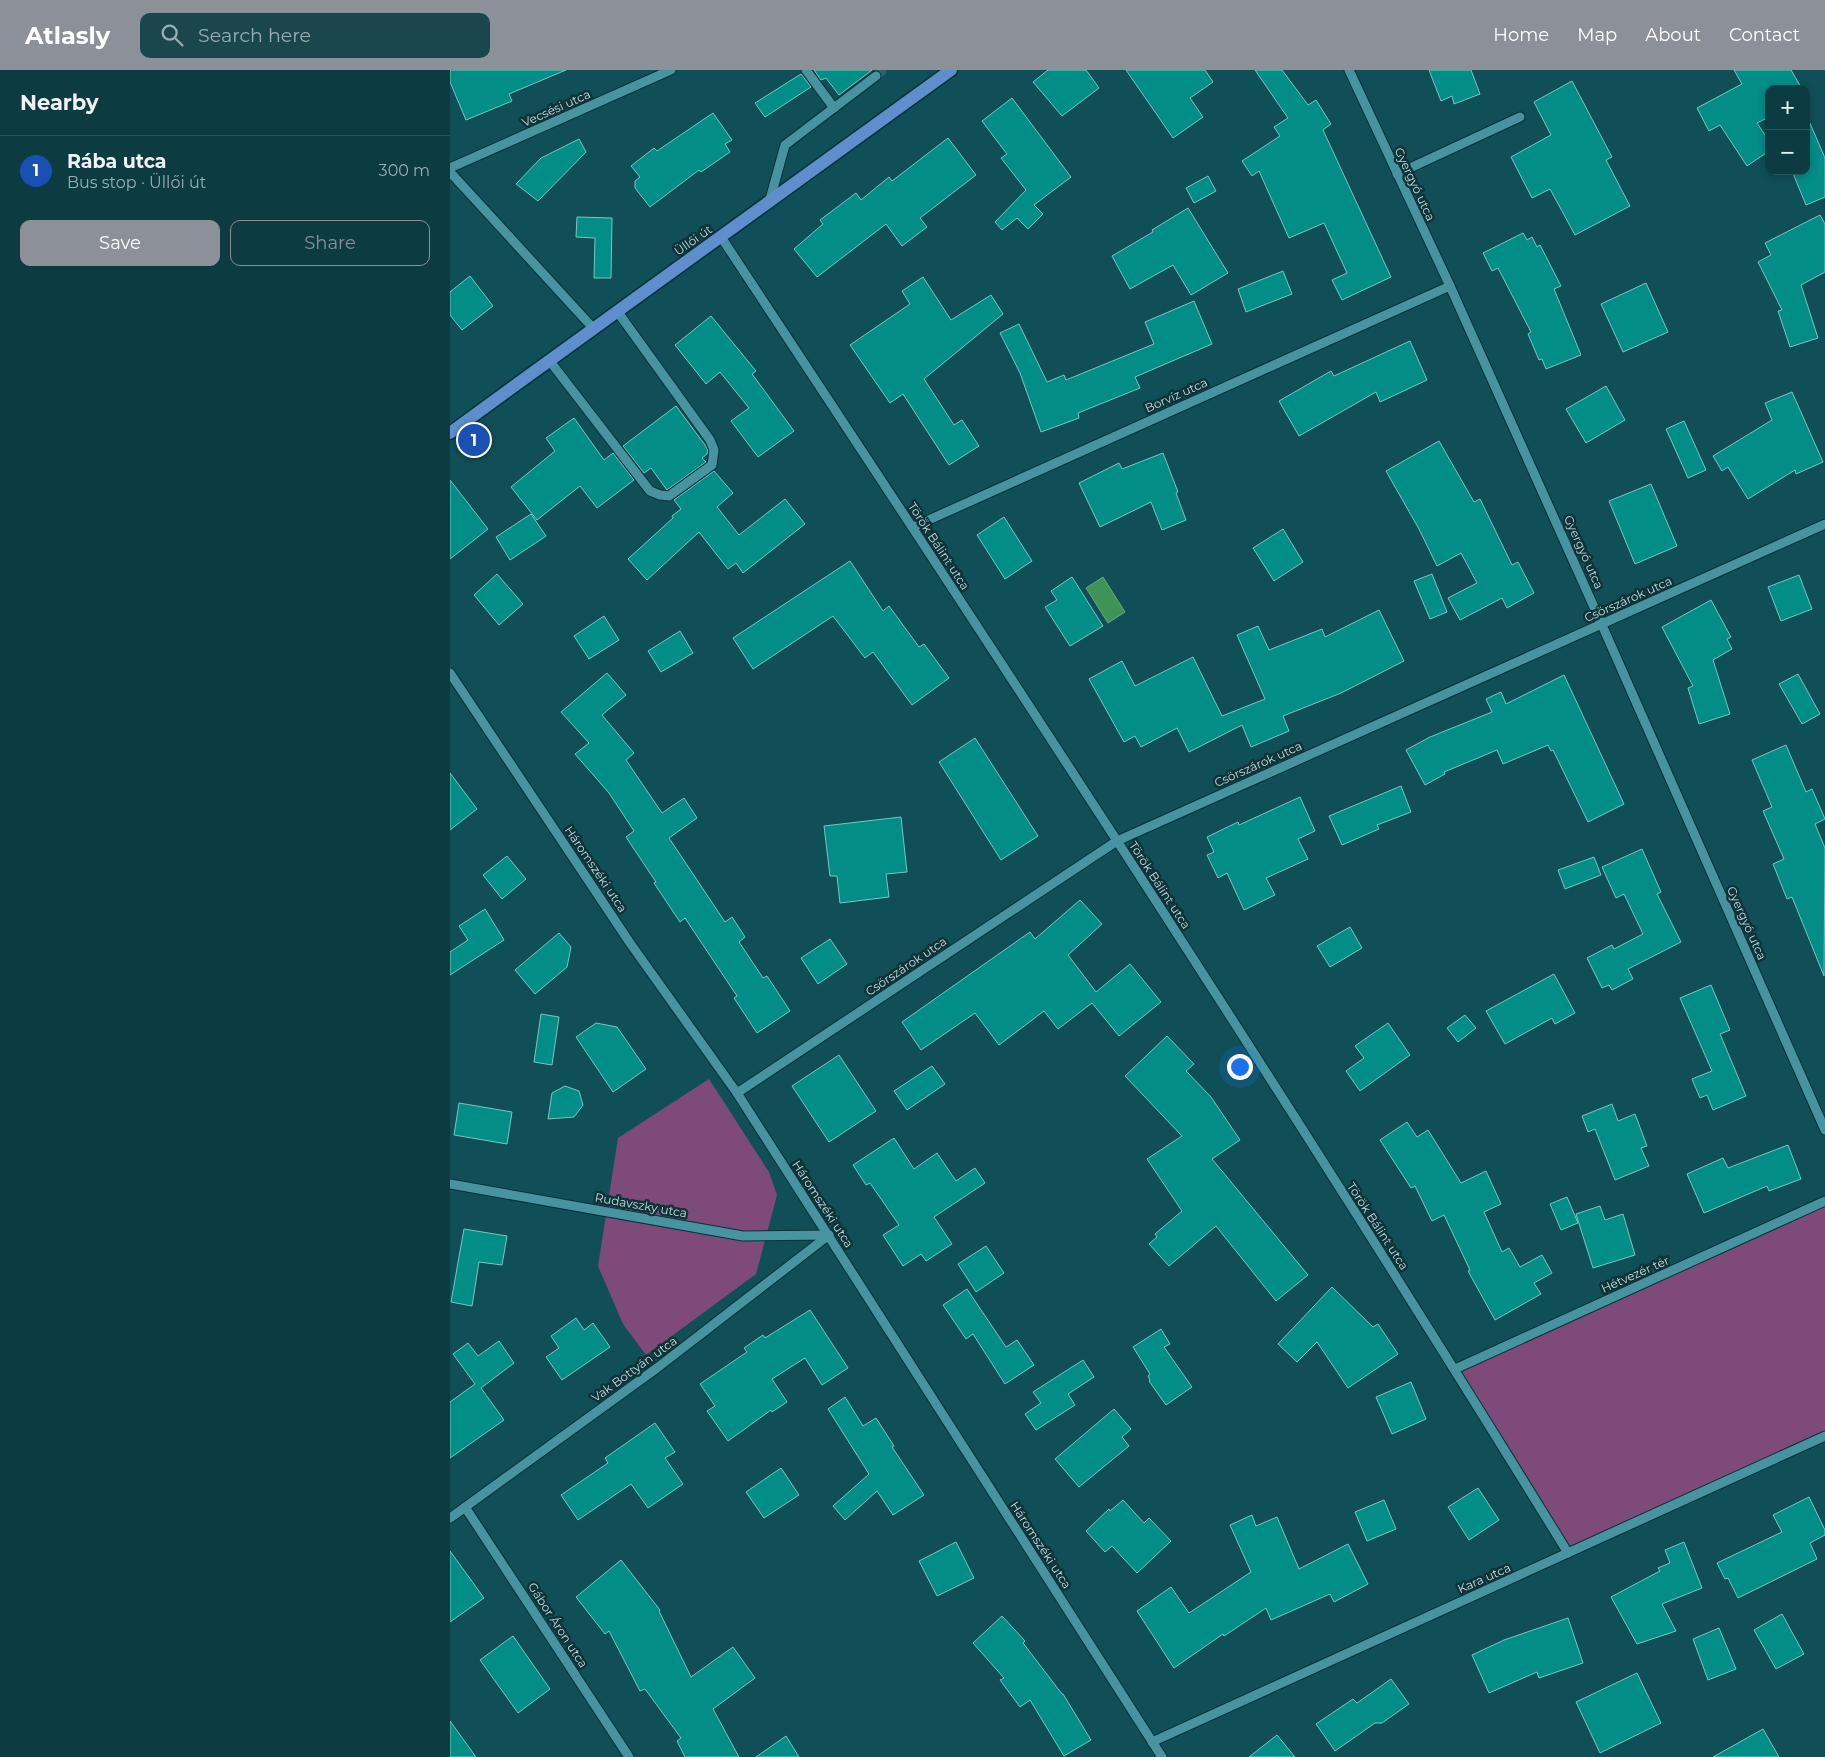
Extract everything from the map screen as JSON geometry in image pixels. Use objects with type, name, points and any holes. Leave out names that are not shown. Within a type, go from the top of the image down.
[{"type":"main road","name":"Üllői út","points":[[450,433],[592,328],[768,204],[951,70]]},
{"type":"street","name":"Vecsési utca","points":[[450,168],[671,70]]},
{"type":"street","points":[[806,70],[834,108]]},
{"type":"street","name":"Gyergyó utca","points":[[1350,70],[1450,286],[1602,624],[1825,1130]]},
{"type":"street","points":[[768,204],[785,145],[876,76]]},
{"type":"street","points":[[1397,174],[1520,116]]},
{"type":"street","points":[[450,172],[592,328]]},
{"type":"street","name":"Török Bálint utca","points":[[721,237],[913,527],[1117,841],[1455,1369],[1568,1554]]},
{"type":"street","name":"Borvíz utca","points":[[913,527],[1450,286]]},
{"type":"street","points":[[549,360],[650,491],[660,496],[669,496],[712,465],[714,450],[710,440],[617,311]]},
{"type":"street","name":"Csörszárok utca","points":[[737,1093],[1117,841],[1825,524]]},
{"type":"street","name":"Háromszéki utca","points":[[450,673],[630,943],[737,1093],[1162,1757]]},
{"type":"street","name":"Rudavszky utca","points":[[450,1184],[743,1236],[829,1235]]},
{"type":"street","name":"Hétvezér tér","points":[[1455,1369],[1825,1201]]},
{"type":"street","name":"Vak Bottyán utca","points":[[450,1518],[657,1368],[829,1235]]},
{"type":"street","name":"Kara utca","points":[[1152,1742],[1825,1436]]},
{"type":"street","name":"Gábor Áron utca","points":[[465,1507],[629,1757]]},
{"type":"shaded area","points":[[1103,577],[1125,612],[1108,623],[1086,588]]},
{"type":"shaded area","points":[[709,1079],[769,1172],[777,1195],[756,1274],[646,1355],[623,1324],[598,1266],[618,1138]]},
{"type":"shaded area","points":[[1825,1201],[1825,1436],[1568,1553],[1455,1369]]},
{"type":"building","points":[[450,70],[566,70],[509,94],[512,101],[466,120],[450,82]]},
{"type":"building","points":[[814,70],[872,70],[839,95],[826,78],[821,80]]},
{"type":"building","points":[[1048,70],[1086,70],[1099,88],[1062,116],[1033,82]]},
{"type":"building","points":[[1126,70],[1205,70],[1213,82],[1190,98],[1203,117],[1173,138]]},
{"type":"building","points":[[1255,70],[1282,70],[1308,105],[1316,100],[1331,124],[1323,130],[1391,277],[1342,300],[1332,280],[1347,273],[1324,223],[1289,238],[1259,171],[1252,176],[1242,161],[1280,136],[1274,127],[1288,118]]},
{"type":"building","points":[[1429,70],[1471,70],[1480,94],[1454,104],[1452,96],[1441,101]]},
{"type":"building","points":[[1734,70],[1791,70],[1800,85],[1765,85],[1765,119],[1757,123],[1765,135],[1765,154],[1747,166],[1720,125],[1709,131],[1697,108],[1742,84]]},
{"type":"building","points":[[801,74],[811,87],[765,117],[755,103]]},
{"type":"building","points":[[1572,81],[1612,157],[1606,160],[1630,206],[1575,235],[1550,189],[1532,198],[1511,157],[1551,135],[1534,102]]},
{"type":"building","points":[[1012,98],[1071,177],[1034,205],[1043,214],[1028,229],[1017,218],[1002,230],[995,222],[1026,190],[1001,158],[1007,154],[982,121]]},
{"type":"building","points":[[713,113],[732,140],[725,144],[730,152],[701,172],[699,170],[650,207],[635,188],[635,181],[640,177],[631,166],[654,148],[657,151]]},
{"type":"building","points":[[1810,123],[1825,158],[1825,197],[1806,205],[1794,175],[1810,175]]},
{"type":"building","points":[[948,138],[976,175],[920,218],[927,227],[902,246],[886,224],[817,277],[794,249],[823,224],[820,220],[856,193],[861,200],[889,177],[892,181]]},
{"type":"building","points":[[579,139],[586,152],[538,201],[516,184],[541,158]]},
{"type":"building","points":[[1208,176],[1216,191],[1194,203],[1186,188]]},
{"type":"building","points":[[1188,208],[1228,273],[1191,295],[1173,265],[1130,289],[1112,256],[1153,232],[1152,230]]},
{"type":"building","points":[[1820,215],[1825,224],[1825,272],[1801,285],[1818,338],[1790,347],[1778,311],[1782,310],[1758,262],[1771,255],[1765,243]]},
{"type":"building","points":[[577,217],[612,218],[611,278],[594,278],[595,238],[576,237]]},
{"type":"building","points":[[1523,233],[1527,240],[1532,237],[1537,247],[1540,245],[1561,286],[1554,289],[1581,355],[1546,369],[1542,359],[1539,360],[1528,334],[1531,332],[1498,268],[1492,271],[1483,253]]},
{"type":"building","points":[[1283,271],[1292,294],[1246,312],[1238,289]]},
{"type":"building","points":[[470,276],[493,306],[462,330],[450,315],[450,292]]},
{"type":"building","points":[[923,277],[951,320],[991,295],[1003,314],[924,379],[954,425],[962,420],[979,446],[949,465],[903,394],[890,403],[850,345],[910,304],[902,291]]},
{"type":"building","points":[[1646,283],[1668,332],[1623,352],[1601,304]]},
{"type":"building","points":[[1194,301],[1212,344],[1135,377],[1140,388],[1078,413],[1079,418],[1041,432],[1020,373],[1000,333],[1019,324],[1047,382],[1064,375],[1066,380],[1154,344],[1145,322]]},
{"type":"building","points":[[711,316],[756,371],[752,374],[794,431],[758,457],[731,421],[749,408],[720,372],[706,384],[675,345]]},
{"type":"building","points":[[1410,341],[1427,380],[1380,402],[1376,392],[1299,436],[1279,401],[1331,371],[1334,376]]},
{"type":"building","points":[[1606,386],[1625,420],[1586,443],[1566,409]]},
{"type":"building","points":[[1792,392],[1823,462],[1796,474],[1795,470],[1748,499],[1728,467],[1722,471],[1713,456],[1772,420],[1765,403]]},
{"type":"building","points":[[676,406],[708,451],[702,458],[706,462],[667,490],[651,468],[644,473],[623,446]]},
{"type":"building","points":[[574,418],[604,460],[613,453],[634,480],[597,508],[580,486],[537,520],[511,487],[555,451],[546,438]]},
{"type":"building","points":[[1684,421],[1706,470],[1688,478],[1666,429]]},
{"type":"building","points":[[1439,441],[1474,502],[1480,499],[1512,565],[1518,562],[1534,593],[1507,608],[1502,598],[1460,620],[1448,598],[1477,583],[1461,553],[1437,566],[1419,529],[1386,471]]},
{"type":"building","points":[[1163,453],[1178,492],[1176,493],[1186,520],[1162,530],[1151,502],[1100,527],[1079,483],[1119,463],[1122,469]]},
{"type":"building","points":[[714,471],[733,493],[717,507],[739,535],[785,499],[805,524],[743,573],[736,563],[728,569],[699,532],[647,580],[628,559],[681,509],[674,500]]},
{"type":"building","points":[[450,480],[488,529],[450,559]]},
{"type":"building","points":[[1651,484],[1677,546],[1635,564],[1609,501]]},
{"type":"building","points":[[531,514],[546,536],[510,560],[496,537]]},
{"type":"building","points":[[1004,517],[1032,561],[1005,579],[977,535]]},
{"type":"building","points":[[1283,529],[1303,562],[1274,581],[1253,548]]},
{"type":"building","points":[[850,561],[883,611],[889,606],[919,647],[924,644],[949,678],[912,705],[873,652],[865,658],[833,616],[753,669],[733,638]]},
{"type":"building","points":[[497,574],[523,604],[499,625],[474,595]]},
{"type":"building","points":[[1432,574],[1447,612],[1430,619],[1414,581]]},
{"type":"building","points":[[1799,575],[1812,609],[1781,621],[1768,587]]},
{"type":"building","points":[[1072,577],[1103,626],[1070,646],[1045,607],[1057,600],[1051,591]]},
{"type":"building","points":[[1711,600],[1731,637],[1727,639],[1732,649],[1713,660],[1730,714],[1699,724],[1688,688],[1693,686],[1662,627]]},
{"type":"building","points":[[1379,610],[1404,661],[1341,693],[1283,716],[1289,731],[1251,747],[1242,725],[1189,752],[1177,728],[1141,747],[1135,736],[1124,742],[1089,679],[1122,661],[1135,686],[1193,657],[1222,716],[1265,699],[1237,635],[1258,626],[1269,650],[1322,629],[1325,637]]},
{"type":"building","points":[[604,616],[619,640],[589,659],[574,636]]},
{"type":"building","points":[[680,631],[693,653],[661,672],[648,651]]},
{"type":"building","points":[[607,673],[626,695],[602,715],[634,753],[626,760],[662,813],[684,798],[697,818],[669,838],[725,922],[732,917],[745,937],[739,942],[763,978],[767,976],[790,1011],[757,1033],[734,998],[737,996],[685,918],[680,922],[654,883],[656,882],[626,837],[634,831],[609,793],[575,754],[589,743],[561,712]]},
{"type":"building","points":[[1798,674],[1820,714],[1802,724],[1779,684]]},
{"type":"building","points":[[1564,675],[1624,804],[1588,822],[1553,750],[1551,751],[1548,745],[1503,764],[1497,750],[1444,772],[1445,774],[1425,785],[1406,750],[1430,737],[1492,712],[1486,699],[1501,692],[1506,704]]},
{"type":"building","points":[[975,738],[1038,836],[1001,860],[939,762]]},
{"type":"building","points":[[1786,745],[1806,792],[1812,789],[1825,819],[1815,824],[1825,848],[1824,976],[1792,897],[1787,899],[1773,864],[1784,859],[1763,811],[1772,807],[1752,760]]},
{"type":"building","points":[[450,773],[477,809],[450,830]]},
{"type":"building","points":[[1401,786],[1411,812],[1377,825],[1379,829],[1342,845],[1329,816]]},
{"type":"building","points":[[1300,797],[1315,831],[1298,839],[1308,859],[1266,878],[1275,895],[1244,910],[1227,873],[1218,878],[1207,855],[1214,852],[1207,837],[1238,822],[1239,825]]},
{"type":"building","points":[[901,817],[907,872],[886,874],[889,897],[840,903],[837,876],[830,876],[824,826]]},
{"type":"building","points":[[1642,849],[1661,892],[1657,894],[1681,942],[1628,969],[1633,979],[1612,990],[1609,985],[1602,988],[1587,958],[1612,945],[1614,949],[1643,934],[1624,894],[1616,898],[1602,867]]},
{"type":"building","points":[[507,856],[526,879],[502,899],[483,875]]},
{"type":"building","points":[[1594,857],[1601,875],[1565,889],[1558,870]]},
{"type":"building","points":[[1080,900],[1102,924],[1068,955],[1096,992],[1130,964],[1161,1002],[1119,1036],[1092,1003],[1058,1029],[1044,1011],[999,1045],[975,1013],[921,1050],[902,1022],[1030,932],[1035,939]]},
{"type":"building","points":[[485,909],[504,940],[450,975],[450,952],[468,940],[459,926]]},
{"type":"building","points":[[1350,927],[1362,948],[1330,967],[1317,946]]},
{"type":"building","points":[[559,933],[571,947],[567,967],[535,994],[515,970]]},
{"type":"building","points":[[830,939],[847,964],[818,984],[801,958]]},
{"type":"building","points":[[1554,974],[1575,1013],[1555,1024],[1552,1018],[1505,1044],[1486,1011]]},
{"type":"building","points":[[1711,985],[1730,1030],[1720,1034],[1746,1096],[1713,1110],[1707,1095],[1700,1098],[1692,1079],[1712,1071],[1680,998]]},
{"type":"building","points":[[541,1014],[559,1017],[552,1065],[534,1062]]},
{"type":"building","points":[[1465,1015],[1476,1028],[1458,1042],[1447,1028]]},
{"type":"building","points":[[596,1023],[617,1027],[646,1069],[613,1092],[576,1037]]},
{"type":"building","points":[[1388,1023],[1410,1055],[1360,1091],[1346,1071],[1364,1058],[1355,1046]]},
{"type":"building","points":[[1167,1036],[1194,1064],[1186,1071],[1211,1097],[1240,1140],[1212,1159],[1308,1275],[1276,1301],[1216,1226],[1169,1266],[1149,1244],[1157,1237],[1155,1234],[1182,1211],[1147,1159],[1182,1136],[1125,1076]]},
{"type":"building","points":[[839,1055],[876,1111],[829,1142],[792,1086]]},
{"type":"building","points":[[932,1066],[945,1084],[907,1110],[894,1091]]},
{"type":"building","points":[[565,1086],[579,1091],[583,1105],[574,1117],[548,1119],[552,1093]]},
{"type":"building","points":[[459,1103],[512,1112],[507,1144],[454,1135]]},
{"type":"building","points":[[1612,1104],[1618,1121],[1635,1114],[1647,1146],[1641,1148],[1649,1166],[1615,1180],[1595,1129],[1588,1132],[1582,1116]]},
{"type":"building","points":[[1407,1122],[1417,1137],[1428,1130],[1461,1183],[1486,1171],[1501,1204],[1484,1212],[1502,1252],[1509,1248],[1520,1267],[1542,1255],[1552,1273],[1534,1283],[1541,1294],[1495,1320],[1468,1271],[1470,1270],[1444,1215],[1432,1221],[1415,1186],[1411,1188],[1380,1140]]},
{"type":"building","points":[[894,1138],[914,1169],[937,1153],[956,1181],[975,1168],[985,1183],[934,1217],[952,1244],[926,1261],[921,1254],[903,1266],[883,1235],[899,1225],[870,1183],[866,1185],[853,1165]]},
{"type":"building","points":[[1788,1145],[1801,1179],[1769,1191],[1767,1186],[1704,1213],[1687,1174],[1723,1158],[1728,1168]]},
{"type":"building","points":[[1567,1197],[1578,1223],[1561,1230],[1550,1204]]},
{"type":"building","points":[[1600,1206],[1605,1220],[1623,1214],[1635,1255],[1593,1268],[1576,1214]]},
{"type":"building","points":[[464,1229],[507,1236],[502,1265],[479,1262],[472,1306],[451,1302]]},
{"type":"building","points":[[986,1246],[1004,1273],[976,1292],[958,1264]]},
{"type":"building","points":[[1332,1287],[1373,1327],[1378,1324],[1398,1354],[1348,1388],[1317,1342],[1297,1362],[1278,1344]]},
{"type":"building","points":[[967,1289],[1006,1347],[1017,1340],[1034,1365],[1005,1384],[973,1334],[966,1339],[943,1305]]},
{"type":"building","points":[[810,1310],[848,1368],[822,1385],[805,1358],[772,1379],[787,1402],[772,1412],[771,1410],[728,1441],[707,1411],[715,1406],[700,1384],[747,1352],[744,1348],[763,1335],[765,1338]]},
{"type":"building","points":[[576,1318],[584,1330],[593,1323],[610,1347],[562,1380],[546,1357],[559,1348],[551,1336]]},
{"type":"building","points":[[1161,1329],[1170,1344],[1164,1347],[1192,1387],[1166,1405],[1149,1381],[1148,1376],[1150,1374],[1133,1347]]},
{"type":"building","points":[[499,1341],[514,1363],[481,1388],[504,1420],[450,1458],[450,1402],[475,1384],[453,1354],[468,1343],[478,1356]]},
{"type":"building","points":[[1083,1360],[1094,1377],[1068,1394],[1075,1405],[1036,1430],[1025,1414],[1041,1403],[1033,1392]]},
{"type":"building","points":[[1411,1382],[1426,1419],[1392,1434],[1376,1397]]},
{"type":"building","points":[[845,1397],[863,1426],[876,1418],[894,1446],[892,1447],[924,1495],[893,1515],[877,1491],[845,1520],[833,1506],[869,1474],[828,1409]]},
{"type":"building","points":[[1114,1409],[1131,1429],[1122,1437],[1129,1446],[1079,1487],[1055,1459]]},
{"type":"building","points":[[655,1423],[675,1452],[665,1458],[683,1484],[648,1508],[631,1484],[578,1520],[561,1495],[608,1463],[605,1458]]},
{"type":"building","points":[[781,1468],[799,1495],[764,1518],[746,1492]]},
{"type":"building","points":[[1478,1488],[1499,1520],[1469,1540],[1448,1507]]},
{"type":"building","points":[[1809,1497],[1825,1530],[1825,1535],[1810,1543],[1817,1559],[1738,1598],[1728,1578],[1725,1579],[1717,1563],[1782,1532],[1773,1515]]},
{"type":"building","points":[[1123,1500],[1144,1523],[1149,1518],[1171,1541],[1137,1573],[1112,1546],[1105,1552],[1086,1531],[1109,1509],[1110,1511]]},
{"type":"building","points":[[1384,1500],[1396,1529],[1367,1541],[1355,1512]]},
{"type":"building","points":[[1252,1515],[1256,1526],[1277,1517],[1299,1569],[1348,1544],[1368,1584],[1334,1602],[1330,1594],[1271,1620],[1266,1608],[1224,1636],[1223,1634],[1174,1668],[1137,1611],[1171,1587],[1189,1613],[1251,1572],[1230,1525]]},
{"type":"building","points":[[956,1542],[974,1578],[937,1596],[919,1561]]},
{"type":"building","points":[[1684,1542],[1702,1588],[1662,1604],[1676,1631],[1637,1644],[1611,1597],[1660,1571],[1658,1568],[1670,1563],[1665,1550]]},
{"type":"building","points":[[450,1551],[484,1598],[450,1622]]},
{"type":"building","points":[[621,1560],[660,1610],[691,1677],[733,1647],[755,1678],[713,1709],[739,1757],[685,1757],[677,1741],[681,1738],[645,1689],[640,1691],[609,1631],[605,1634],[576,1597]]},
{"type":"building","points":[[1782,1614],[1804,1654],[1776,1669],[1754,1630]]},
{"type":"building","points":[[1002,1616],[1025,1641],[1023,1643],[1063,1694],[1091,1740],[1064,1756],[1030,1700],[1020,1707],[1000,1680],[1004,1678],[973,1643]]},
{"type":"building","points":[[1568,1618],[1583,1663],[1539,1678],[1537,1672],[1489,1693],[1472,1655],[1504,1640]]},
{"type":"building","points":[[1719,1628],[1736,1669],[1708,1680],[1693,1639]]},
{"type":"building","points":[[513,1636],[550,1689],[518,1713],[480,1660]]},
{"type":"building","points":[[1637,1673],[1661,1723],[1600,1753],[1576,1702]]},
{"type":"building","points":[[1391,1679],[1409,1704],[1382,1723],[1375,1723],[1335,1751],[1316,1724],[1353,1699],[1357,1703]]},
{"type":"building","points":[[450,1721],[476,1757],[450,1757]]},
{"type":"building","points":[[1763,1729],[1779,1757],[1713,1757]]},
{"type":"building","points":[[1277,1735],[1295,1757],[1249,1757]]},
{"type":"building","points":[[786,1736],[799,1757],[756,1757]]},
{"type":"tunnel","points":[[876,76],[881,70]]},
{"type":"place","name":"Rába utca","points":[[474,440]]}]
